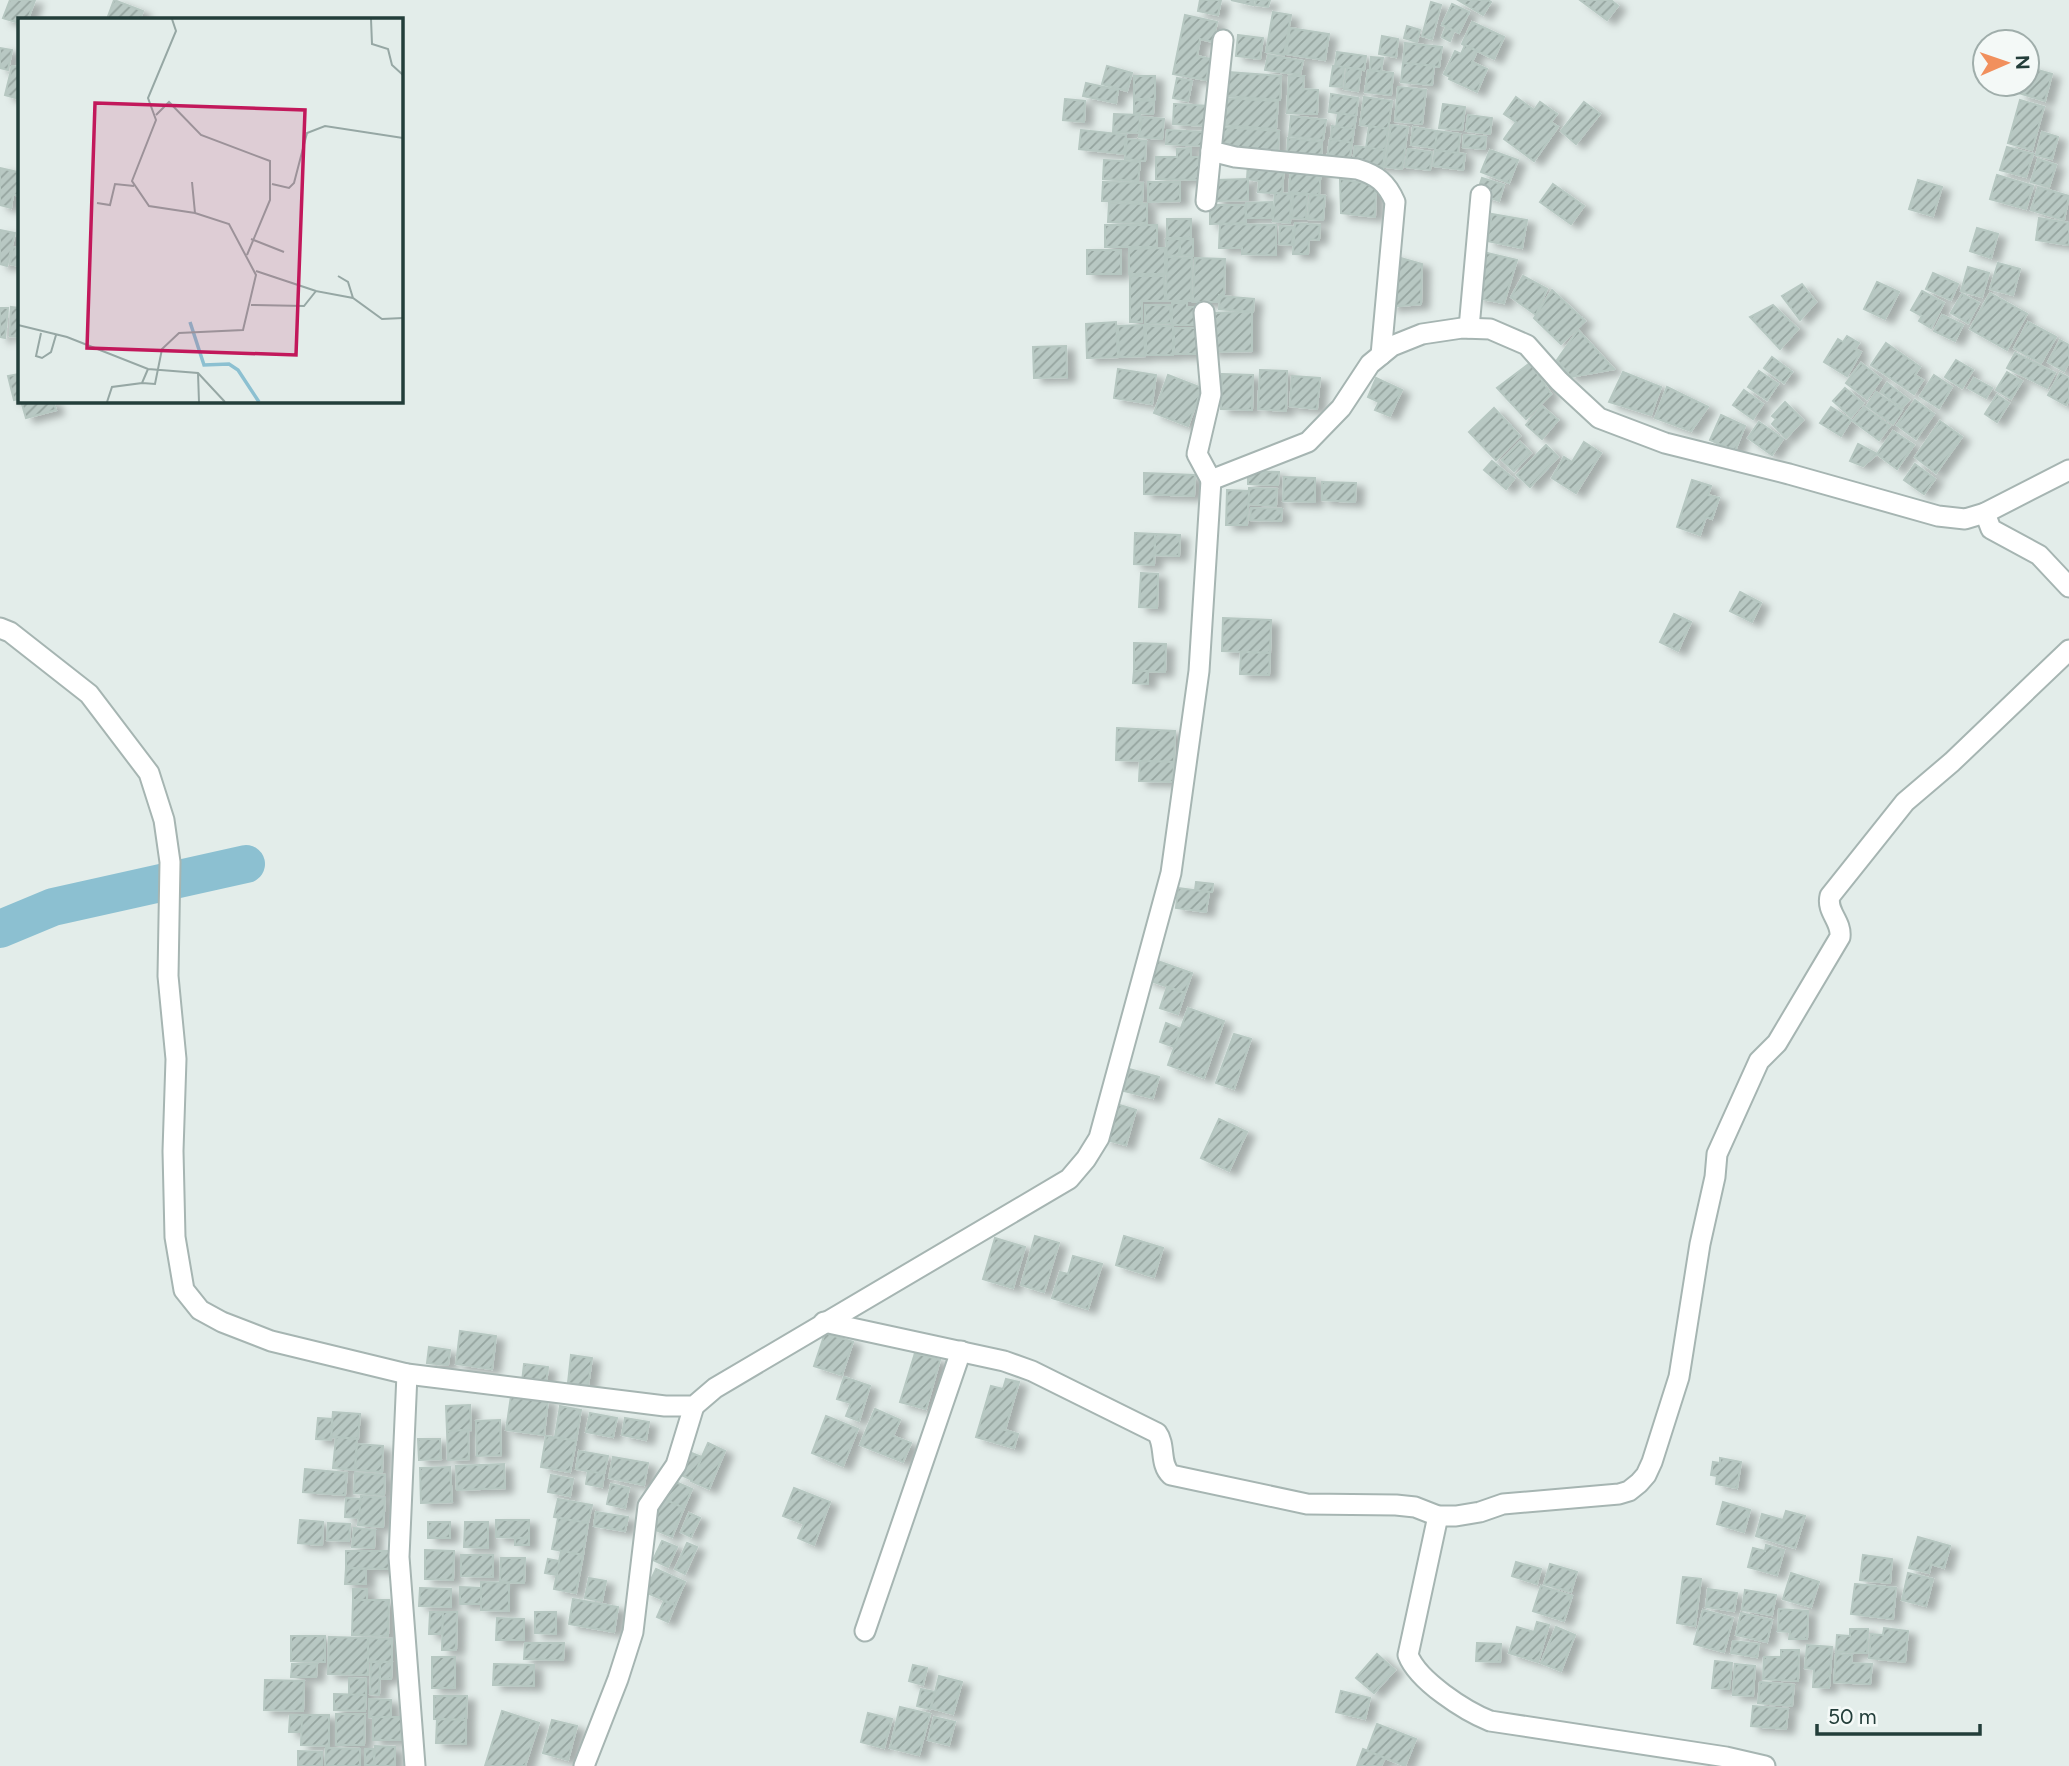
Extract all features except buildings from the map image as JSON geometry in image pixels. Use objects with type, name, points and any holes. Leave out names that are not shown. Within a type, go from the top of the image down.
[{"type":"street","points":[[1206,201],[1223,40]]},
{"type":"street","points":[[1211,151],[1235,157],[1357,169],[1372,173],[1390,188],[1395,202],[1381,355]]},
{"type":"street","points":[[1469,328],[1481,195]]},
{"type":"street","points":[[584,1766],[633,1632],[648,1506],[676,1465],[694,1406],[715,1388],[824,1322],[1069,1179],[1099,1138],[1171,873],[1199,671],[1211,480],[1197,454],[1210,394],[1204,312]]},
{"type":"street","points":[[1211,480],[1308,442],[1341,408],[1370,363],[1392,346],[1422,334],[1469,328],[1490,329],[1527,345],[1559,381],[1599,418],[1665,443],[1938,516],[1965,519],[1985,513],[2069,470]]},
{"type":"street","points":[[1985,513],[1988,525],[1996,534],[2039,555],[2069,587]]},
{"type":"street","points":[[0,628],[10,632],[89,694],[149,773],[164,820],[170,862],[168,976],[176,1059],[173,1151],[175,1237],[184,1290],[200,1310],[222,1322],[271,1341],[407,1374],[665,1406],[694,1406]]},
{"type":"street","points":[[824,1322],[1004,1361],[1032,1371],[1154,1430],[1161,1439],[1166,1470],[1175,1477],[1307,1504],[1396,1505],[1415,1507],[1438,1516],[1466,1515],[1503,1504],[1629,1491],[1646,1475],[1678,1381],[1717,1154],[1759,1062],[1777,1043],[1840,937],[1840,927],[1829,906],[1830,896],[1905,802],[1952,762],[2069,650]]},
{"type":"street","points":[[865,1631],[961,1352]]},
{"type":"street","points":[[407,1374],[399,1557],[415,1766]]},
{"type":"street","points":[[1438,1516],[1408,1655],[1412,1665],[1449,1699],[1490,1721],[1765,1766]]},
{"type":"waterway","points":[[0,929],[53,907],[246,864]]}]
